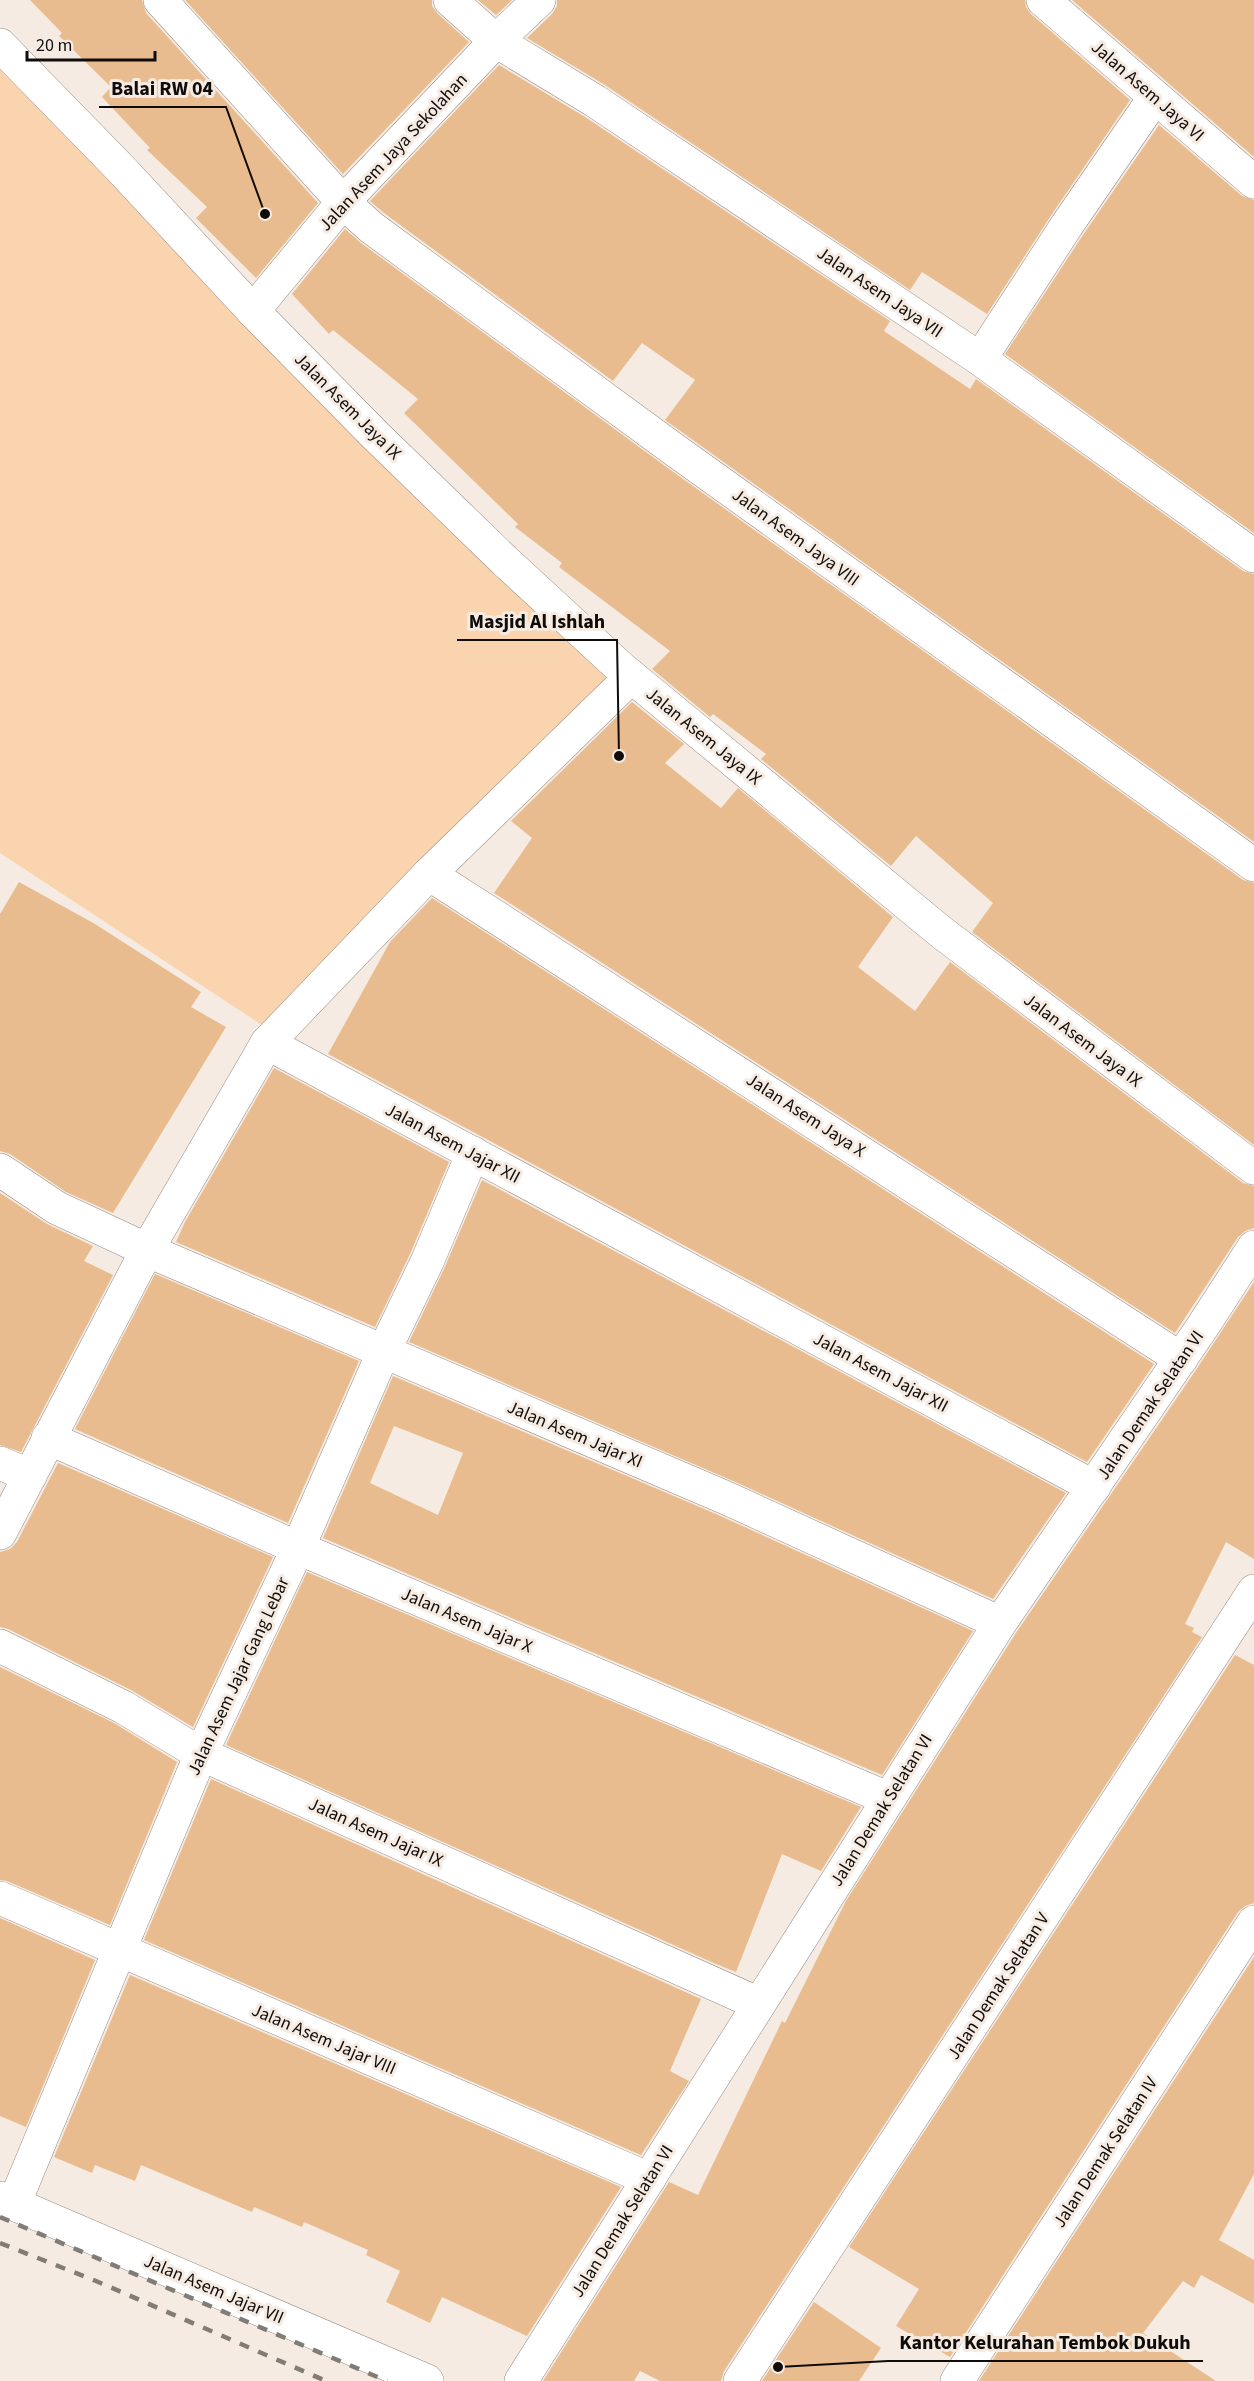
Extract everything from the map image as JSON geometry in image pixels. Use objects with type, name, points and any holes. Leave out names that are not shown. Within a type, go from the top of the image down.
[{"type":"street","name":"Jalan Asem Jaya VIII","points":[[160,0],[343,202],[372,228],[676,451],[1254,865]]},
{"type":"street","name":"Jalan Asem Jaya VII","points":[[450,0],[496,41],[595,101],[980,359],[1254,556]]},
{"type":"street","name":"Jalan Asem Jaya Sekolahan","points":[[253,311],[343,202],[496,41],[539,0]]},
{"type":"street","name":"Jalan Asem Jaya VI","points":[[1043,0],[1254,182]]},
{"type":"street","name":"Jalan Asem Jaya IX","points":[[0,45],[122,169],[253,311],[375,435],[505,561],[632,677],[940,932],[1254,1168]]},
{"type":"street","points":[[980,359],[1067,225],[1155,97]]},
{"type":"street","points":[[0,1533],[147,1250],[267,1042],[429,874],[632,677]]},
{"type":"street","name":"Jalan Asem Jaya X","points":[[429,874],[1181,1359]]},
{"type":"street","name":"Jalan Asem Jajar XII","points":[[267,1042],[1094,1487]]},
{"type":"street","name":"Jalan Asem Jajar Gang Lebar","points":[[7,2201],[118,1950],[201,1754],[298,1548],[383,1353],[427,1262],[473,1153]]},
{"type":"street","name":"Jalan Asem Jajar XI","points":[[0,1170],[57,1208],[147,1250],[383,1353],[724,1497],[1000,1623]]},
{"type":"street","name":"Jalan Demak Selatan VI","points":[[521,2381],[887,1798],[1000,1623],[1181,1359],[1254,1247]]},
{"type":"street","name":"Jalan Asem Jajar X","points":[[48,1438],[298,1548],[887,1798]]},
{"type":"street","points":[[0,1463],[30,1476]]},
{"type":"street","name":"Jalan Demak Selatan V","points":[[740,2381],[1254,1591]]},
{"type":"street","name":"Jalan Asem Jajar IX","points":[[0,1646],[123,1707],[201,1754],[759,2004]]},
{"type":"street","name":"Jalan Asem Jajar VIII","points":[[0,1898],[649,2179]]},
{"type":"street","name":"Jalan Demak Selatan IV","points":[[957,2381],[1254,1923]]},
{"type":"street","name":"Jalan Asem Jajar VII","points":[[7,2201],[428,2381]]},
{"type":"shaded area","points":[[0,57],[624,680],[265,1027],[0,853]]},
{"type":"building","points":[[30,0],[142,0],[146,13],[318,203],[256,278],[196,218],[207,207],[147,150],[150,148],[102,97],[111,87],[59,36],[62,33]]},
{"type":"building","points":[[185,0],[432,0],[432,6],[438,14],[469,42],[343,174]]},
{"type":"building","points":[[478,0],[512,0],[496,15]]},
{"type":"building","points":[[557,0],[1025,0],[1026,7],[1031,14],[1130,100],[987,314],[922,272],[910,290],[605,85],[527,38],[552,14],[557,6]]},
{"type":"building","points":[[1072,0],[1254,0],[1254,157]]},
{"type":"building","points":[[499,65],[585,117],[890,321],[884,331],[970,389],[976,379],[1243,571],[1254,574],[1254,842],[665,420],[695,380],[642,343],[613,381],[370,201]]},
{"type":"building","points":[[1159,125],[1242,196],[1254,200],[1254,533],[1005,354]]},
{"type":"building","points":[[345,229],[665,466],[1243,880],[1254,883],[1254,1145],[972,932],[993,903],[916,836],[891,866],[761,759],[766,754],[713,714],[710,717],[652,669],[670,651],[559,567],[562,563],[515,527],[518,524],[404,413],[418,399],[333,330],[329,334],[292,294]]},
{"type":"building","points":[[632,702],[684,744],[665,763],[721,808],[738,788],[893,917],[858,967],[915,1011],[950,962],[1243,1183],[1254,1186],[1254,1228],[1238,1237],[1175,1333],[494,893],[532,838],[511,821]]},
{"type":"building","points":[[19,882],[95,924],[201,992],[191,1007],[226,1027],[113,1213],[66,1192],[10,1154],[0,1151],[0,914]]},
{"type":"building","points":[[432,898],[1154,1364],[1087,1462],[328,1054],[390,942]]},
{"type":"building","points":[[274,1068],[449,1162],[410,1254],[375,1327],[176,1242],[185,1222]]},
{"type":"building","points":[[482,1180],[1066,1493],[993,1599],[731,1480],[409,1342],[444,1269]]},
{"type":"building","points":[[0,1193],[47,1224],[93,1246],[84,1261],[113,1275],[21,1452],[0,1445]]},
{"type":"building","points":[[155,1274],[359,1361],[288,1523],[75,1429]]},
{"type":"building","points":[[1254,1282],[1254,1559],[1226,1542],[1185,1624],[1194,1628],[1192,1632],[1202,1637],[724,2371],[721,2381],[660,2381],[640,2371],[634,2381],[543,2381],[669,2182],[698,2195],[782,2021],[785,2023],[846,1901],[1016,1633]]},
{"type":"building","points":[[393,1376],[716,1514],[973,1631],[882,1775],[323,1538]],"holes":[[[394,1426],[463,1453],[438,1515],[370,1483]]]},
{"type":"building","points":[[58,1463],[273,1557],[193,1727],[131,1690],[0,1627],[0,1552],[10,1549],[17,1542]]},
{"type":"building","points":[[307,1572],[861,1807],[821,1871],[782,1854],[736,1972],[716,1964],[226,1745]]},
{"type":"building","points":[[1235,1655],[1254,1665],[1254,1903],[1238,1912],[950,2357],[896,2326],[919,2289],[849,2247]]},
{"type":"building","points":[[0,1667],[114,1723],[177,1762],[110,1925],[0,1880]]},
{"type":"building","points":[[211,1779],[701,1999],[670,2071],[689,2081],[641,2155],[144,1940]]},
{"type":"building","points":[[0,1918],[95,1960],[26,2127],[0,2116]]},
{"type":"building","points":[[1254,1957],[1254,2174],[1219,2240],[1254,2260],[1254,2304],[1201,2275],[1194,2288],[1183,2281],[1143,2333],[1216,2381],[979,2381]]},
{"type":"building","points":[[130,1975],[621,2187],[527,2336],[442,2297],[430,2323],[386,2302],[400,2271],[366,2255],[368,2250],[304,2222],[302,2227],[254,2207],[252,2212],[141,2165],[135,2181],[95,2165],[92,2173],[54,2157]]},
{"type":"building","points":[[814,2302],[881,2348],[859,2381],[762,2381]]},
{"type":"railway","points":[[0,2217],[387,2381]]},
{"type":"railway","points":[[0,2243],[96,2281],[326,2381]]},
{"type":"place","name":"Balai RW 04","points":[[265,214]]},
{"type":"place","name":"Masjid Al Ishlah","points":[[619,756]]},
{"type":"place","name":"Kantor Kelurahan Tembok Dukuh","points":[[778,2367]]}]
